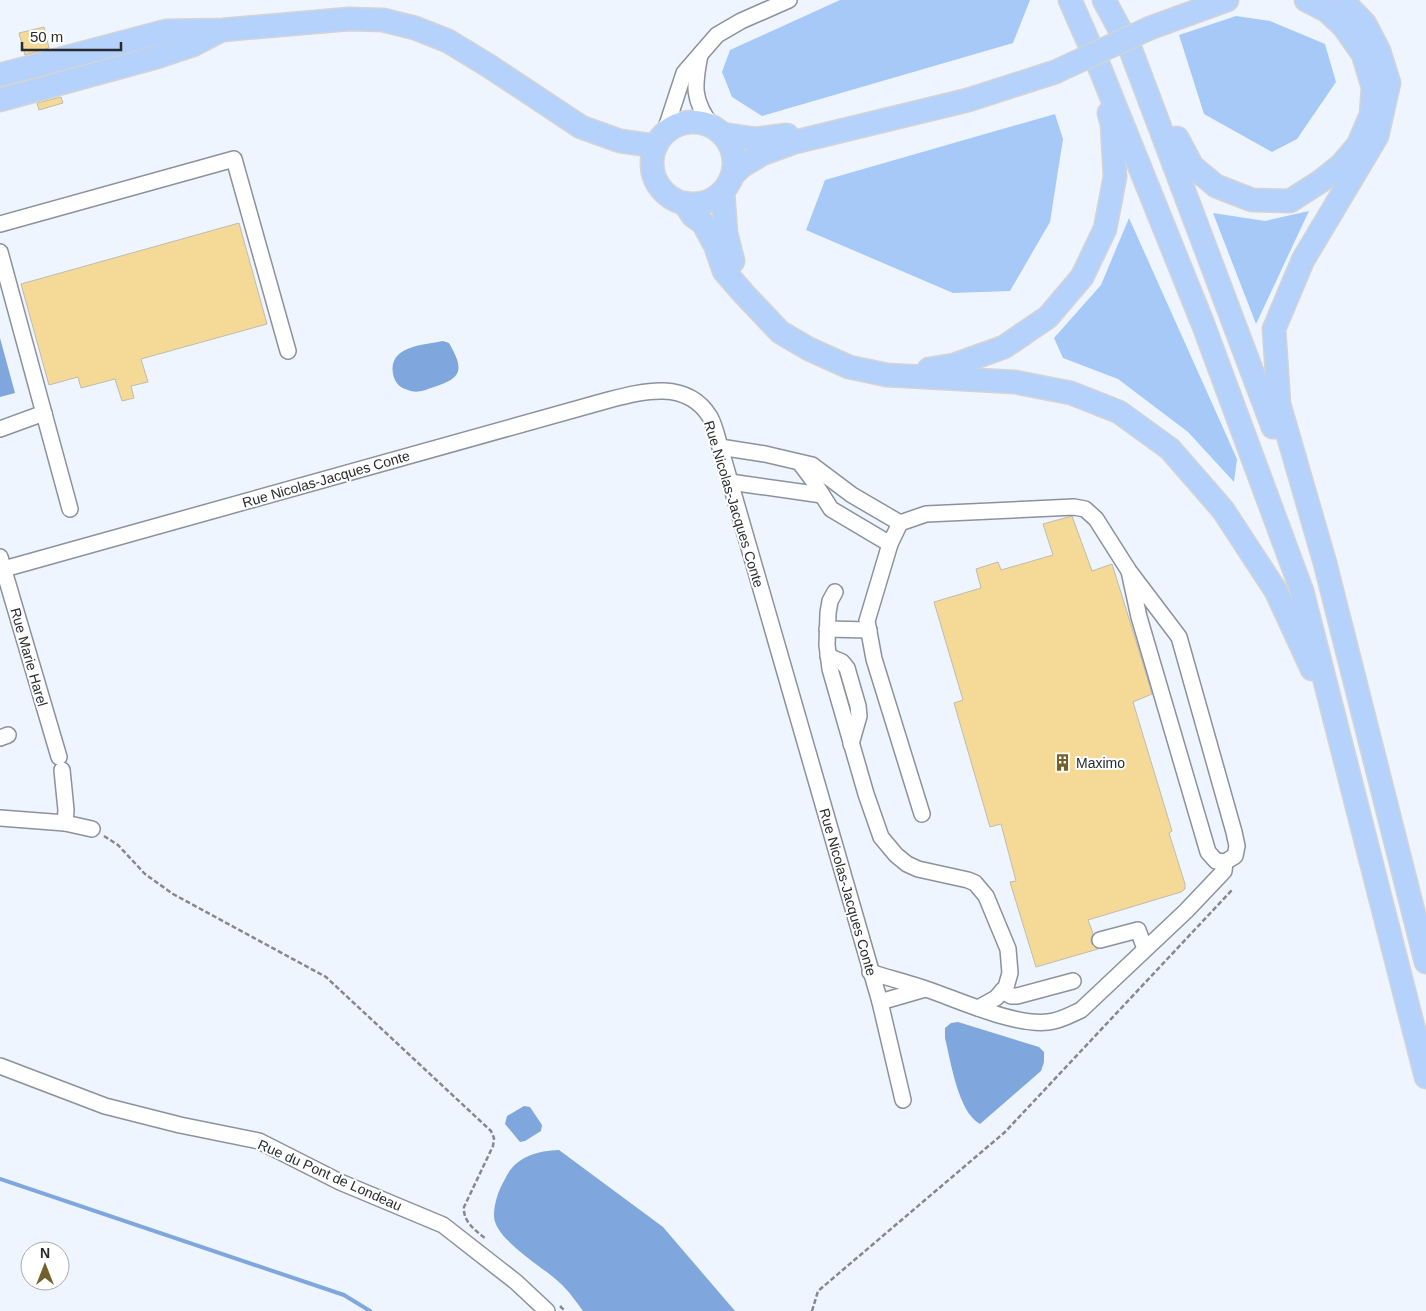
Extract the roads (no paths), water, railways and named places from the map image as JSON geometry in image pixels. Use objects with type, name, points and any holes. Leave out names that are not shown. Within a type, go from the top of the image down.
[{"type":"highway","points":[[1070,0],[1099,66],[1203,324],[1302,591],[1426,1077]]},
{"type":"highway","points":[[1104,0],[1192,166],[1216,186],[1252,200],[1290,201],[1321,182],[1340,165],[1358,144],[1371,115],[1373,87],[1364,54],[1344,27],[1327,11],[1306,0]]},
{"type":"highway","points":[[1053,65],[781,136],[756,140],[717,130],[699,122],[686,122],[674,126],[660,140],[652,155],[654,175],[658,185],[665,194],[675,200],[685,204],[706,202],[727,184],[742,166],[762,154],[795,142],[968,100],[1053,65],[1148,23],[1186,0]]},
{"type":"highway","points":[[1148,23],[1227,0]]},
{"type":"highway","points":[[1342,0],[1365,24],[1379,51],[1389,83],[1377,136],[1303,260],[1274,329],[1279,404],[1325,563],[1426,962]]},
{"type":"highway","points":[[0,75],[166,31],[222,30],[350,19],[383,20],[415,28],[448,41],[581,127],[620,141],[660,140]]},
{"type":"highway","points":[[0,100],[157,58],[193,45],[222,30]]},
{"type":"highway","points":[[1130,48],[1325,563]]},
{"type":"highway","points":[[717,130],[729,143],[733,154],[734,165],[727,184],[726,233],[732,259],[747,284],[765,304],[813,341],[843,355],[872,364],[921,370],[954,365],[1004,347],[1048,317],[1082,277],[1094,253],[1105,229],[1116,177],[1112,124],[1099,66]]},
{"type":"highway","points":[[503,76],[532,102],[577,134],[622,153],[654,175]]},
{"type":"highway","points":[[685,204],[693,216],[703,223],[715,245],[724,271],[780,332],[809,349],[849,367],[887,375],[1015,382],[1071,393],[1119,412],[1170,449],[1223,510],[1276,591],[1335,720]]},
{"type":"street","points":[[660,140],[684,73],[700,53],[717,35],[741,21],[789,0]]},
{"type":"street","points":[[700,53],[696,76],[696,95],[702,113],[717,130]]},
{"type":"street","points":[[0,224],[234,160],[288,351]]},
{"type":"street","points":[[0,252],[70,509]]},
{"type":"street","name":"Rue Nicolas-Jacques Conte","points":[[2,563],[595,403],[645,391],[664,390],[683,394],[700,405],[710,418],[720,446],[880,1002],[903,1100]]},
{"type":"street","points":[[0,429],[44,413]]},
{"type":"street","points":[[720,446],[812,465],[852,495],[900,523]]},
{"type":"street","points":[[799,462],[831,509],[890,544]]},
{"type":"street","points":[[730,482],[822,495]]},
{"type":"street","points":[[922,814],[874,659],[867,621],[890,544],[900,523],[926,514],[1074,507],[1085,509],[1096,519],[1128,571],[1179,637],[1237,846],[1235,856],[1226,862],[1216,861],[1208,852],[1128,571]]},
{"type":"street","name":"Rue Marie Harel","points":[[2,563],[61,764],[66,810],[65,823]]},
{"type":"street","points":[[835,592],[829,607],[827,629],[830,669],[866,794],[881,837],[896,855],[907,864],[975,883],[986,896],[1008,948],[1010,973],[1006,988],[996,998],[978,1008]]},
{"type":"street","points":[[827,629],[868,630]]},
{"type":"street","points":[[0,818],[65,823],[92,828]]},
{"type":"street","points":[[870,972],[925,988],[978,1008],[1021,1020],[1047,1023],[1062,1019],[1080,1010],[1186,911],[1224,871],[1226,862]]},
{"type":"street","points":[[1100,940],[1138,930],[1145,949]]},
{"type":"street","points":[[1002,991],[1011,996],[1016,996],[1073,981]]},
{"type":"street","points":[[880,1002],[925,988]]},
{"type":"street","name":"Rue du Pont de Londeau","points":[[0,1066],[105,1106],[180,1125],[258,1141],[340,1182],[444,1225],[516,1282],[553,1308]]},
{"type":"waterway","points":[[0,1179],[344,1295],[370,1311]]},
{"type":"place","name":"Maximo","points":[[1062,763]]}]
